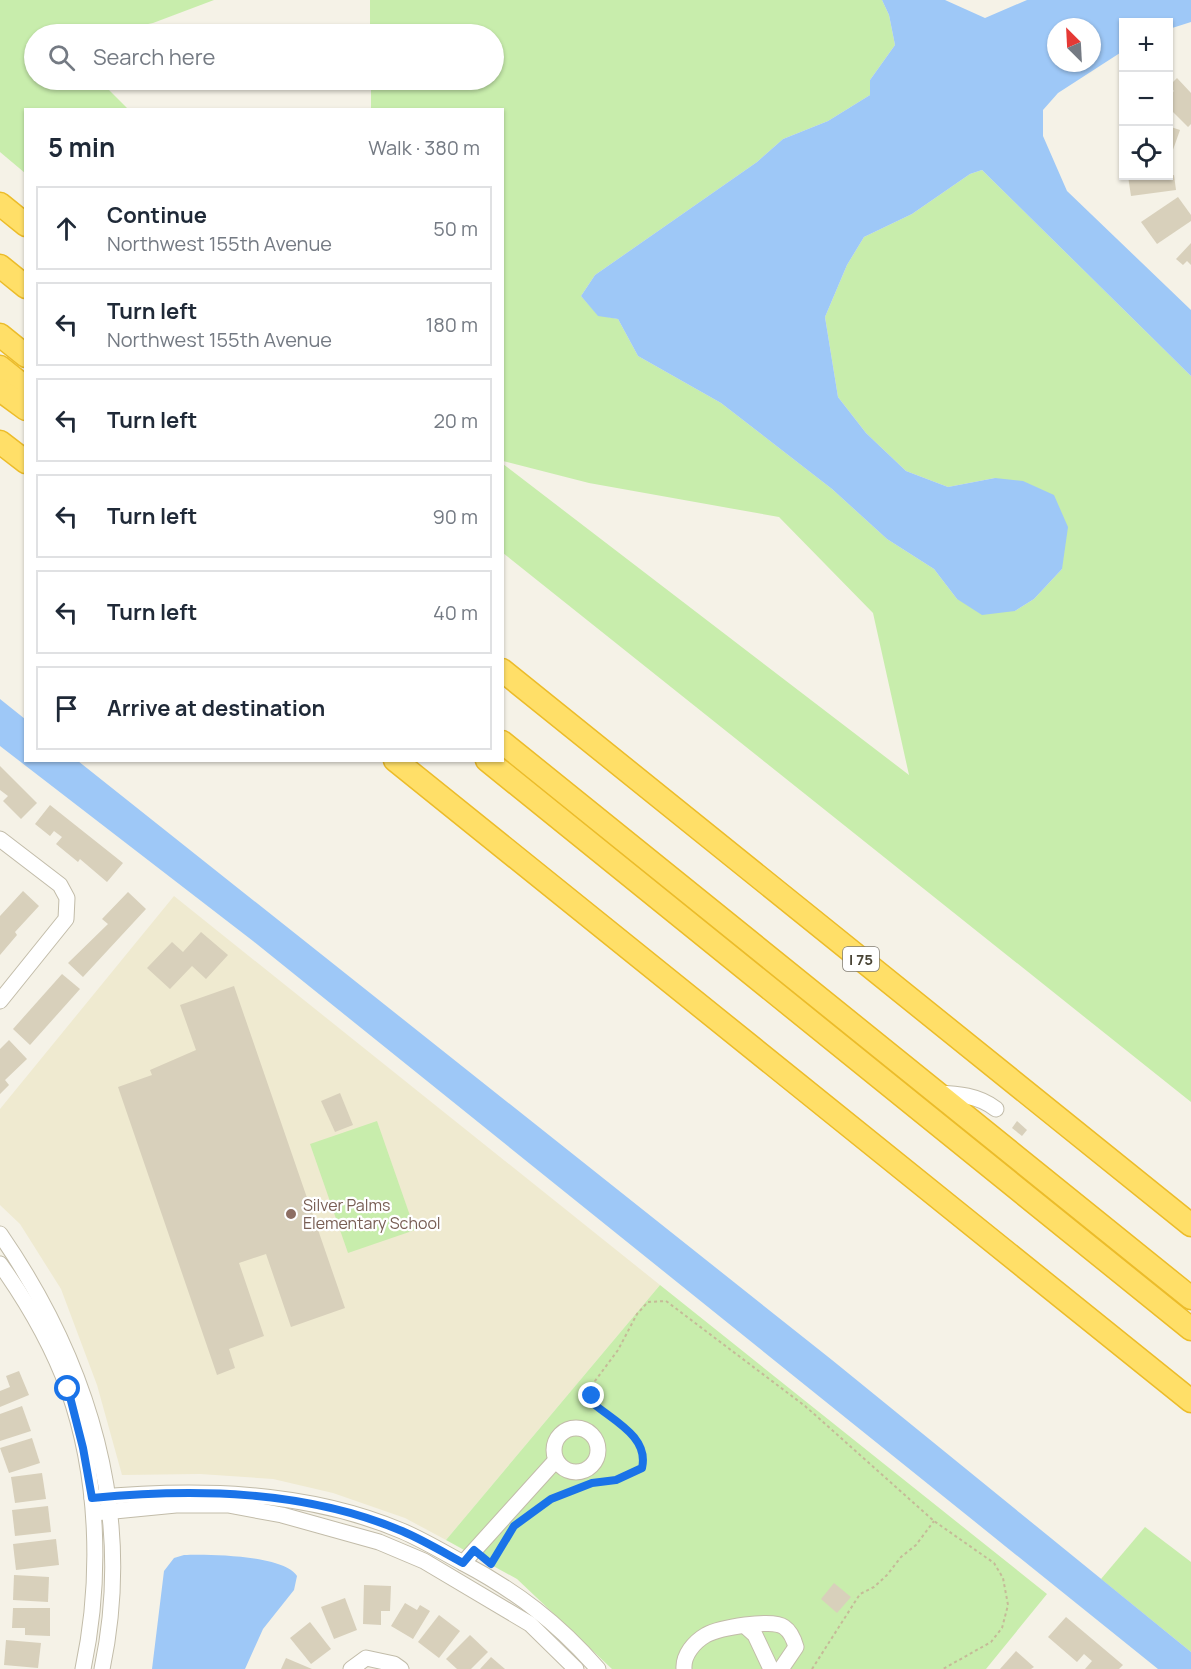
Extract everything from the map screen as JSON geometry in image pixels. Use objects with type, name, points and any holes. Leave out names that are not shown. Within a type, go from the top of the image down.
[{"type":"highway","points":[[0,204],[24,223]]},
{"type":"highway","points":[[0,266],[24,285]]},
{"type":"highway","points":[[0,335],[24,354]]},
{"type":"highway","points":[[0,367],[24,386]]},
{"type":"highway","points":[[0,390],[24,408]]},
{"type":"highway","points":[[0,442],[24,460]]},
{"type":"highway","points":[[0,451],[24,468]]},
{"type":"highway","points":[[504,664],[531,693]]},
{"type":"highway","name":"I 75","points":[[504,672],[1191,1225]]},
{"type":"highway","points":[[504,744],[1191,1298]]},
{"type":"highway","points":[[397,762],[1191,1401]]},
{"type":"highway","points":[[489,762],[1191,1329]]},
{"type":"street","points":[[0,839],[60,885],[67,898],[66,919],[0,1001]]},
{"type":"street","points":[[936,1093],[960,1094],[985,1101],[996,1109]]},
{"type":"street","points":[[0,1234],[28,1274],[64,1343],[93,1423],[109,1504],[111,1628],[102,1669]]},
{"type":"street","points":[[0,1264],[41,1331],[68,1389],[83,1448],[93,1506],[92,1626],[83,1669]]},
{"type":"street","points":[[463,1563],[556,1460]]},
{"type":"street","points":[[93,1506],[214,1493],[282,1499],[334,1509],[400,1530],[496,1579],[571,1638],[598,1669]]},
{"type":"street","points":[[109,1504],[228,1505],[282,1515],[379,1542],[424,1562],[530,1624],[576,1669]]},
{"type":"street","points":[[684,1669],[688,1652],[708,1634],[767,1621],[785,1627],[796,1647],[781,1669]]},
{"type":"street","points":[[745,1626],[755,1635],[771,1669]]},
{"type":"street","points":[[351,1669],[366,1658],[394,1664],[401,1669]]},
{"type":"path","points":[[474,1550],[491,1564],[514,1526],[551,1499],[592,1483],[616,1480],[642,1468],[644,1457],[641,1445],[595,1405],[592,1388],[618,1350],[637,1314],[648,1302],[659,1300],[672,1304],[805,1406],[934,1521],[994,1563],[1003,1578],[1008,1605],[1005,1621],[991,1642],[943,1669]]},
{"type":"path","points":[[812,1669],[860,1594],[874,1587],[887,1575],[901,1557],[916,1545],[934,1521]]},
{"type":"shaded area","name":"Silver Palms Elementary School","points":[[174,896],[660,1285],[446,1540],[405,1518],[333,1493],[273,1479],[200,1474],[122,1475],[97,1385],[61,1289],[20,1224],[0,1205],[0,1109]]},
{"type":"green space","points":[[0,0],[214,0],[148,24],[24,24],[24,90],[109,90],[127,108],[24,108],[24,172],[0,152]]},
{"type":"green space","points":[[370,0],[882,0],[889,15],[895,45],[870,80],[870,95],[828,121],[783,139],[757,162],[595,275],[581,296],[598,315],[618,319],[638,356],[721,403],[832,489],[887,539],[934,569],[957,599],[1015,611],[1034,599],[1062,569],[995,478],[948,487],[906,471],[866,433],[838,397],[825,317],[847,265],[864,237],[912,214],[970,174],[982,170],[1191,376],[1191,1102],[504,554],[504,465],[909,775],[873,613],[779,517],[589,483],[504,461],[504,108],[371,108],[371,90],[504,90],[504,24],[370,24]]},
{"type":"green space","points":[[377,1121],[415,1230],[348,1253],[310,1144]]},
{"type":"green space","points":[[660,1285],[1047,1594],[986,1669],[612,1669],[517,1579],[446,1540]]},
{"type":"green space","points":[[1145,1527],[1191,1562],[1191,1652],[1101,1579]]},
{"type":"water","points":[[882,0],[945,0],[985,18],[1027,0],[1191,0],[1191,22],[1173,28],[1173,18],[1119,18],[1119,54],[1101,65],[1101,18],[1047,18],[1047,72],[1090,72],[1058,93],[1043,110],[1043,136],[1067,191],[1191,310],[1191,376],[982,170],[970,174],[912,214],[864,237],[847,265],[825,317],[838,397],[866,433],[906,471],[948,487],[995,478],[1023,481],[1054,495],[1068,527],[1062,569],[1034,599],[1015,611],[982,615],[957,599],[934,569],[887,539],[832,489],[721,403],[638,356],[618,319],[598,316],[581,296],[595,275],[757,162],[783,139],[828,121],[870,95],[870,80],[895,45],[889,15]]},
{"type":"water","points":[[0,699],[24,718],[24,762],[79,762],[832,1360],[1191,1652],[1191,1669],[1158,1669],[253,941],[0,746]]},
{"type":"water","points":[[184,1555],[245,1557],[262,1560],[289,1569],[297,1576],[294,1590],[263,1629],[245,1669],[152,1669],[164,1571],[174,1558]]},
{"type":"building","points":[[1177,78],[1191,93],[1191,124],[1188,127],[1173,112],[1173,82]]},
{"type":"building","points":[[1173,128],[1180,130],[1173,150]]},
{"type":"building","points":[[1174,175],[1176,190],[1131,196],[1129,180],[1173,180]]},
{"type":"building","points":[[1178,197],[1191,215],[1191,221],[1157,244],[1141,222]]},
{"type":"building","points":[[1191,243],[1191,265],[1187,261],[1183,265],[1176,259]]},
{"type":"building","points":[[0,766],[37,803],[21,819],[3,801],[8,796],[0,790]]},
{"type":"building","points":[[50,805],[123,863],[107,882],[80,859],[78,862],[56,844],[62,837],[54,831],[50,836],[35,824]]},
{"type":"building","points":[[23,891],[39,906],[15,932],[17,935],[0,955],[0,916]]},
{"type":"building","points":[[128,892],[146,909],[83,977],[68,963],[108,924],[102,919]]},
{"type":"building","points":[[201,932],[228,955],[206,979],[192,966],[170,989],[147,968],[172,942],[183,952]]},
{"type":"building","points":[[62,974],[80,989],[30,1045],[13,1029]]},
{"type":"building","points":[[234,986],[345,1308],[291,1327],[266,1254],[239,1263],[264,1336],[229,1349],[235,1368],[217,1375],[118,1087],[152,1075],[150,1070],[196,1050],[180,1005]]},
{"type":"building","points":[[9,1040],[27,1059],[5,1080],[9,1085],[0,1094],[0,1049]]},
{"type":"building","points":[[340,1093],[353,1125],[335,1132],[321,1101]]},
{"type":"building","points":[[1017,1121],[1027,1130],[1022,1136],[1012,1128]]},
{"type":"building","points":[[19,1371],[29,1395],[0,1407],[0,1391],[10,1387],[6,1376]]},
{"type":"building","points":[[22,1406],[31,1431],[0,1441],[0,1414]]},
{"type":"building","points":[[32,1438],[40,1463],[9,1473],[0,1448]]},
{"type":"building","points":[[42,1473],[46,1499],[15,1503],[11,1477]]},
{"type":"building","points":[[48,1506],[51,1532],[15,1536],[12,1510]]},
{"type":"building","points":[[56,1539],[59,1565],[16,1570],[13,1544]]},
{"type":"building","points":[[14,1575],[49,1577],[48,1602],[13,1600]]},
{"type":"building","points":[[834,1583],[851,1597],[837,1613],[821,1599]]},
{"type":"building","points":[[364,1585],[391,1586],[390,1611],[381,1611],[381,1625],[363,1624]]},
{"type":"building","points":[[345,1598],[357,1630],[334,1639],[321,1607]]},
{"type":"building","points":[[405,1603],[417,1610],[420,1605],[430,1611],[413,1639],[391,1626]]},
{"type":"building","points":[[13,1608],[50,1608],[50,1636],[25,1635],[25,1628],[12,1628]]},
{"type":"building","points":[[439,1615],[460,1631],[439,1658],[418,1642]]},
{"type":"building","points":[[1066,1617],[1123,1665],[1119,1669],[1085,1669],[1092,1661],[1084,1654],[1077,1662],[1048,1637]]},
{"type":"building","points":[[310,1622],[331,1649],[311,1664],[290,1638]]},
{"type":"building","points":[[470,1635],[488,1652],[471,1669],[457,1669],[446,1659]]},
{"type":"building","points":[[6,1640],[41,1643],[38,1668],[4,1665]]},
{"type":"building","points":[[1016,1651],[1034,1667],[1031,1669],[1000,1669]]},
{"type":"building","points":[[491,1657],[505,1669],[480,1669]]},
{"type":"building","points":[[286,1658],[312,1669],[281,1669]]},
{"type":"place","name":"Silver Palms Elementary School","points":[[291,1214]]},
{"type":"route","points":[[68,1389],[83,1448],[92,1498],[214,1493],[282,1499],[334,1509],[400,1530],[463,1563],[474,1550],[491,1564],[514,1526],[551,1499],[592,1483],[616,1480],[642,1468],[644,1451],[641,1445],[630,1433],[595,1405],[592,1396]]}]
